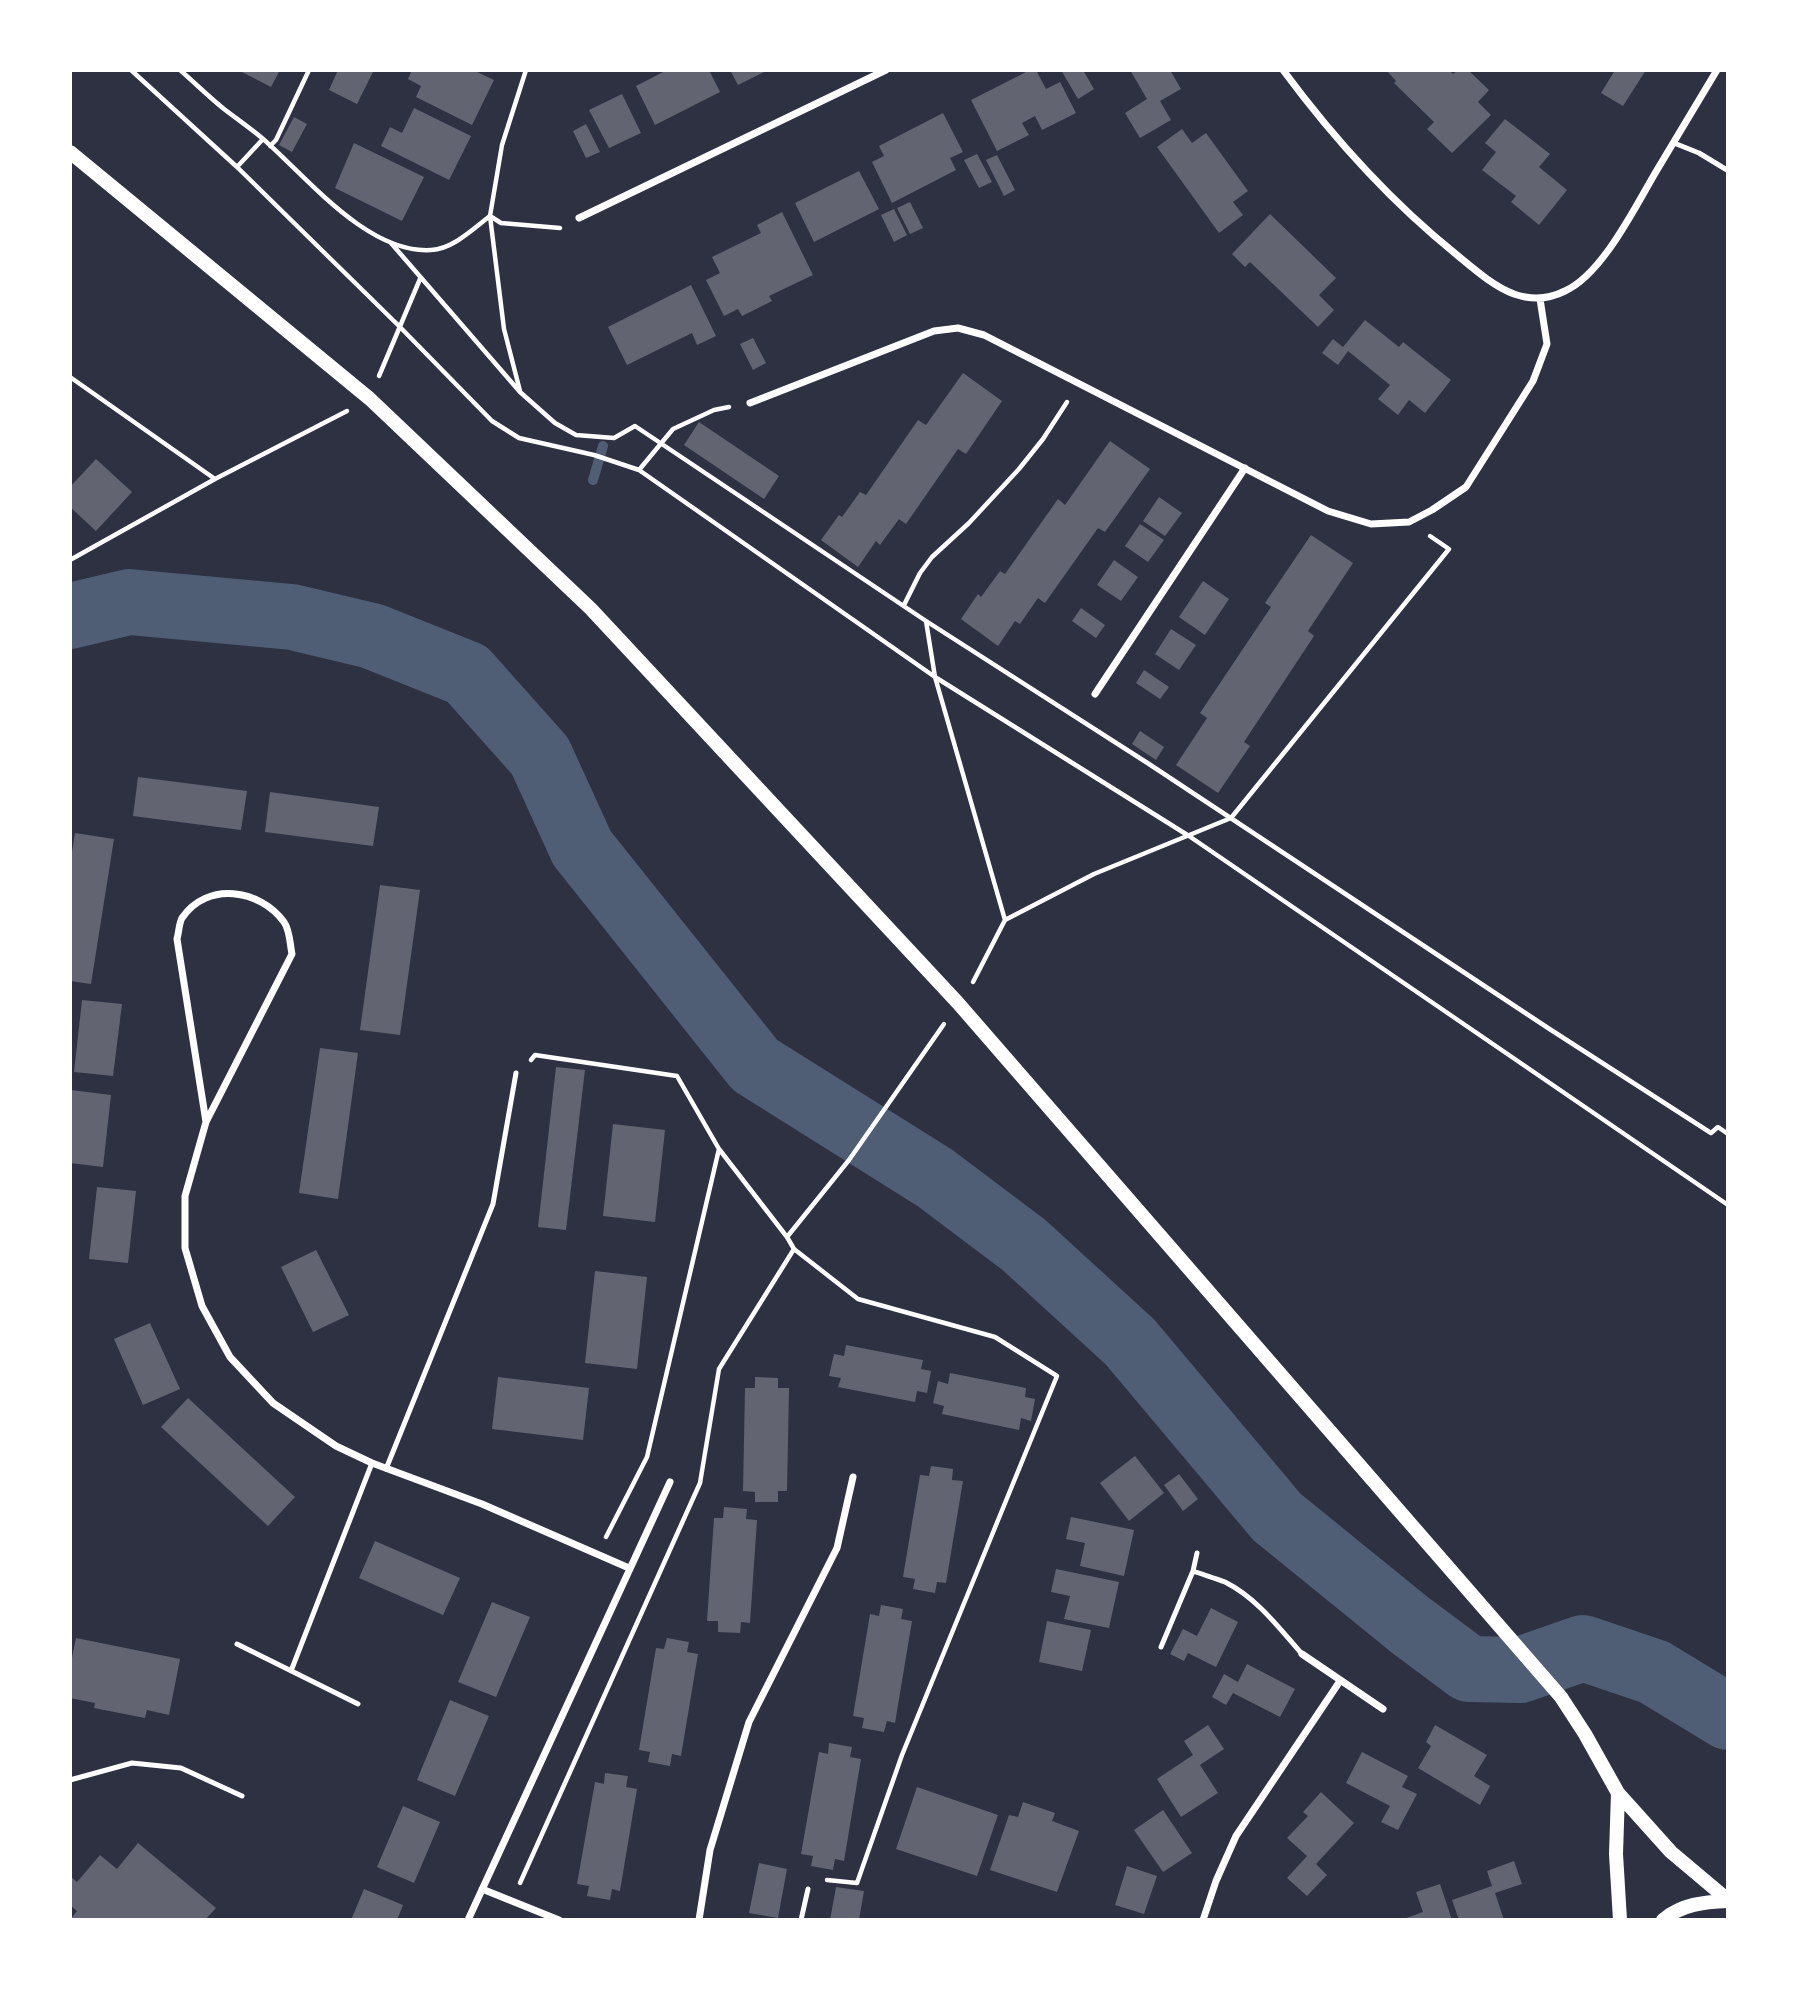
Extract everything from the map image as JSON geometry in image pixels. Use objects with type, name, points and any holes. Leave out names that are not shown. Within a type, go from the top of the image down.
[{"type":"main road","points":[[70,152],[370,399],[591,609],[958,1003],[1560,1697],[1585,1734],[1618,1793],[1671,1852],[1728,1901]]},
{"type":"main road","points":[[1618,1793],[1616,1854],[1620,1920]]},
{"type":"main road","points":[[1663,1920],[1672,1913],[1700,1902],[1728,1901]]},
{"type":"street","points":[[579,218],[886,70]]},
{"type":"street","points":[[1283,70],[1335,138],[1378,185],[1435,237],[1484,277],[1513,294],[1540,299],[1567,291],[1587,275],[1611,248],[1717,70]]},
{"type":"street","points":[[750,403],[934,331],[958,328],[984,335],[1328,511],[1371,524],[1409,522],[1466,487],[1534,381],[1547,344],[1540,299]]},
{"type":"street","points":[[1095,694],[1245,468]]},
{"type":"street","points":[[206,1122],[177,939],[181,920],[200,900],[232,892],[263,901],[286,924],[292,954],[206,1122],[185,1196],[185,1248],[202,1306],[230,1357],[273,1402],[336,1446],[386,1469],[482,1504],[629,1568]]},
{"type":"street","points":[[699,1920],[710,1850],[749,1722],[837,1548],[853,1477]]},
{"type":"street","points":[[468,1920],[670,1482]]},
{"type":"street","points":[[1302,1654],[1383,1709]]},
{"type":"street","points":[[1203,1920],[1216,1881],[1236,1836],[1340,1681]]},
{"type":"street","points":[[482,1889],[559,1920]]},
{"type":"lane","points":[[1674,143],[1699,153],[1727,170]]},
{"type":"lane","points":[[386,1469],[493,1204],[516,1073]]},
{"type":"lane","points":[[290,1671],[372,1463]]},
{"type":"lane","points":[[1161,1647],[1194,1571],[1197,1553]]},
{"type":"lane","points":[[1194,1571],[1224,1582],[1249,1597],[1302,1654]]},
{"type":"lane","points":[[237,1644],[358,1704]]},
{"type":"lane","points":[[70,1780],[132,1763],[181,1768],[242,1796]]},
{"type":"lane","points":[[801,1920],[808,1889]]},
{"type":"path","points":[[131,70],[237,167],[492,421],[519,438],[594,455],[639,470],[935,677],[1189,835],[1728,1206]]},
{"type":"path","points":[[180,70],[263,139],[316,192],[353,221],[391,243],[412,250],[434,250],[458,241],[490,216]]},
{"type":"path","points":[[270,146],[276,140],[309,70]]},
{"type":"path","points":[[520,392],[504,329],[490,216],[502,145],[526,70]]},
{"type":"path","points":[[237,167],[263,139]]},
{"type":"path","points":[[490,216],[501,223],[557,229],[579,218]]},
{"type":"path","points":[[391,243],[520,392],[555,423],[576,435],[614,438],[635,426],[926,621],[1711,1133],[1718,1127],[1728,1134]]},
{"type":"path","points":[[70,560],[215,479],[370,399],[421,279]]},
{"type":"path","points":[[70,377],[215,479]]},
{"type":"path","points":[[904,605],[920,573],[932,557],[1019,469],[1043,439],[1079,383]]},
{"type":"path","points":[[639,470],[673,429],[714,410],[750,403]]},
{"type":"path","points":[[787,1237],[849,1160],[891,1102],[979,974],[1005,920],[1094,874],[1231,818],[1449,549]]},
{"type":"path","points":[[926,621],[935,677],[1005,920]]},
{"type":"path","points":[[516,1073],[536,1055],[677,1076],[719,1149],[794,1249],[858,1298],[995,1337],[1057,1376],[902,1755],[857,1883],[823,1879],[808,1889]]},
{"type":"path","points":[[598,1553],[647,1457],[719,1149]]},
{"type":"path","points":[[512,1901],[700,1483],[719,1369],[794,1249]]},
{"type":"building","points":[[238,70],[280,70],[271,87]]},
{"type":"building","points":[[338,70],[374,70],[357,104],[329,90]]},
{"type":"building","points":[[412,70],[473,70],[494,80],[472,125],[416,97],[421,86],[408,79]]},
{"type":"building","points":[[667,70],[709,70],[720,92],[655,125],[636,86]]},
{"type":"building","points":[[730,70],[768,70],[738,85]]},
{"type":"building","points":[[1030,70],[1036,70],[1046,89],[1060,82],[1076,113],[1042,130],[1035,116],[1022,123],[1029,135],[997,151],[971,100]]},
{"type":"building","points":[[1061,70],[1083,70],[1094,89],[1078,99]]},
{"type":"building","points":[[1130,70],[1170,70],[1181,89],[1160,101],[1171,120],[1140,138],[1125,113],[1147,99]]},
{"type":"building","points":[[1386,70],[1449,70],[1453,74],[1458,70],[1468,70],[1489,90],[1478,102],[1491,115],[1452,153],[1427,129],[1434,122],[1394,83],[1396,81]]},
{"type":"building","points":[[1615,70],[1646,70],[1623,106],[1601,93]]},
{"type":"building","points":[[622,94],[641,133],[609,148],[589,110]]},
{"type":"building","points":[[414,108],[471,136],[449,180],[381,146],[390,127],[402,133]]},
{"type":"building","points":[[943,113],[963,152],[950,158],[956,170],[892,203],[872,162],[884,156],[879,146]]},
{"type":"building","points":[[294,117],[307,124],[292,152],[279,145]]},
{"type":"building","points":[[1505,119],[1550,154],[1539,167],[1567,190],[1539,225],[1511,202],[1516,196],[1482,170],[1496,152],[1485,143]]},
{"type":"building","points":[[586,124],[600,152],[586,158],[573,131]]},
{"type":"building","points":[[1182,129],[1192,143],[1206,133],[1248,191],[1233,202],[1243,215],[1219,233],[1157,147]]},
{"type":"building","points":[[354,143],[424,177],[402,221],[335,188]]},
{"type":"building","points":[[977,154],[992,182],[979,188],[964,160]]},
{"type":"building","points":[[997,155],[1015,190],[1004,196],[986,160]]},
{"type":"building","points":[[859,171],[879,209],[814,242],[795,203]]},
{"type":"building","points":[[910,202],[923,228],[910,234],[897,208]]},
{"type":"building","points":[[894,209],[907,235],[894,242],[881,215]]},
{"type":"building","points":[[782,212],[813,275],[769,296],[772,301],[742,316],[738,309],[724,316],[706,280],[720,273],[712,257],[761,233],[757,225]]},
{"type":"building","points":[[1270,214],[1336,278],[1319,295],[1334,310],[1318,327],[1250,262],[1245,267],[1232,254]]},
{"type":"building","points":[[691,285],[716,336],[697,345],[692,333],[627,365],[608,327]]},
{"type":"building","points":[[1365,320],[1399,347],[1403,342],[1451,380],[1425,413],[1409,400],[1398,415],[1378,399],[1390,385],[1348,351],[1338,365],[1322,353],[1333,339],[1343,347]]},
{"type":"building","points":[[753,338],[766,363],[753,370],[740,344]]},
{"type":"building","points":[[963,373],[1002,401],[966,454],[958,449],[906,524],[899,519],[880,545],[876,541],[858,567],[821,540],[860,492],[866,495],[918,420],[926,425]]},
{"type":"building","points":[[699,422],[779,476],[764,499],[684,445]]},
{"type":"building","points":[[1110,441],[1150,469],[1105,532],[1098,528],[1045,603],[1038,598],[1020,624],[1015,621],[998,646],[961,619],[978,594],[981,597],[1000,571],[1005,574],[1058,499],[1065,505]]},
{"type":"building","points":[[96,459],[132,492],[96,531],[70,507],[70,487]]},
{"type":"building","points":[[1159,497],[1182,513],[1165,536],[1143,521]]},
{"type":"building","points":[[1140,524],[1164,540],[1148,562],[1125,546]]},
{"type":"building","points":[[1311,535],[1353,563],[1308,631],[1314,636],[1244,742],[1250,746],[1218,793],[1176,765],[1207,718],[1200,713],[1271,607],[1265,603]]},
{"type":"building","points":[[1114,560],[1138,577],[1121,601],[1097,585]]},
{"type":"building","points":[[1203,581],[1229,599],[1205,635],[1179,617]]},
{"type":"building","points":[[1081,608],[1105,625],[1096,638],[1072,621]]},
{"type":"building","points":[[1171,629],[1196,645],[1179,670],[1155,654]]},
{"type":"building","points":[[1144,670],[1169,687],[1160,699],[1136,683]]},
{"type":"building","points":[[1140,731],[1164,747],[1156,760],[1132,744]]},
{"type":"building","points":[[138,777],[247,791],[241,830],[133,816]]},
{"type":"building","points":[[270,792],[379,807],[373,846],[265,832]]},
{"type":"building","points":[[75,833],[114,839],[91,984],[70,981],[70,865]]},
{"type":"building","points":[[380,885],[420,890],[400,1035],[360,1030]]},
{"type":"building","points":[[82,1000],[122,1004],[113,1076],[74,1072]]},
{"type":"building","points":[[320,1048],[358,1053],[338,1199],[299,1193]]},
{"type":"building","points":[[556,1067],[585,1070],[566,1230],[538,1227]]},
{"type":"building","points":[[71,1090],[111,1095],[103,1167],[70,1163]]},
{"type":"building","points":[[613,1124],[665,1130],[655,1222],[603,1216]]},
{"type":"building","points":[[97,1187],[136,1191],[128,1263],[89,1259]]},
{"type":"building","points":[[316,1250],[349,1315],[313,1332],[281,1267]]},
{"type":"building","points":[[595,1271],[647,1277],[637,1369],[585,1363]]},
{"type":"building","points":[[150,1323],[180,1389],[143,1405],[114,1339]]},
{"type":"building","points":[[846,1345],[923,1360],[921,1369],[931,1371],[927,1393],[917,1391],[915,1402],[838,1387],[841,1378],[829,1376],[834,1354],[844,1356]]},
{"type":"building","points":[[950,1373],[1026,1388],[1025,1397],[1035,1399],[1031,1421],[1021,1418],[1019,1430],[942,1414],[944,1406],[933,1403],[938,1381],[948,1384]]},
{"type":"building","points":[[498,1377],[589,1388],[583,1440],[492,1429]]},
{"type":"building","points":[[755,1377],[778,1378],[778,1388],[789,1388],[787,1491],[778,1491],[778,1502],[755,1502],[755,1492],[743,1491],[745,1388],[755,1388]]},
{"type":"building","points":[[188,1398],[295,1497],[268,1526],[161,1427]]},
{"type":"building","points":[[1135,1456],[1164,1493],[1129,1521],[1100,1483]]},
{"type":"building","points":[[931,1466],[953,1469],[952,1480],[963,1481],[946,1583],[937,1582],[935,1593],[913,1589],[915,1579],[903,1577],[920,1475],[929,1476]]},
{"type":"building","points":[[1179,1474],[1198,1499],[1183,1511],[1164,1485]]},
{"type":"building","points":[[724,1507],[747,1509],[746,1519],[757,1520],[750,1623],[741,1622],[740,1633],[718,1632],[718,1621],[707,1621],[714,1518],[723,1518]]},
{"type":"building","points":[[1071,1517],[1134,1530],[1124,1576],[1080,1566],[1085,1543],[1066,1539]]},
{"type":"building","points":[[375,1541],[460,1578],[443,1615],[359,1578]]},
{"type":"building","points":[[1056,1569],[1119,1582],[1109,1628],[1064,1619],[1070,1596],[1051,1592]]},
{"type":"building","points":[[492,1602],[530,1617],[496,1697],[458,1682]]},
{"type":"building","points":[[881,1605],[903,1609],[901,1619],[912,1621],[895,1723],[887,1721],[884,1732],[862,1728],[864,1718],[853,1716],[870,1614],[879,1616]]},
{"type":"building","points":[[1211,1608],[1238,1622],[1216,1667],[1188,1653],[1184,1661],[1170,1654],[1183,1629],[1197,1636]]},
{"type":"building","points":[[1047,1621],[1091,1630],[1082,1671],[1039,1662]]},
{"type":"building","points":[[76,1638],[180,1659],[169,1715],[147,1710],[145,1718],[94,1708],[95,1703],[70,1698],[70,1667]]},
{"type":"building","points":[[667,1638],[689,1642],[687,1652],[698,1654],[681,1756],[672,1754],[670,1766],[648,1762],[650,1752],[639,1750],[656,1648],[664,1649]]},
{"type":"building","points":[[1247,1664],[1295,1689],[1280,1717],[1233,1693],[1226,1705],[1212,1697],[1224,1674],[1238,1682]]},
{"type":"building","points":[[450,1700],[489,1716],[455,1796],[417,1780]]},
{"type":"building","points":[[1208,1725],[1224,1749],[1200,1765],[1218,1793],[1181,1817],[1157,1779],[1193,1755],[1184,1741]]},
{"type":"building","points":[[1435,1725],[1487,1755],[1474,1776],[1490,1786],[1480,1805],[1418,1768],[1431,1746],[1426,1742]]},
{"type":"building","points":[[829,1743],[852,1747],[850,1757],[861,1759],[844,1861],[835,1859],[833,1870],[811,1866],[813,1856],[801,1854],[819,1752],[828,1754]]},
{"type":"building","points":[[1362,1752],[1408,1776],[1402,1787],[1417,1794],[1398,1830],[1381,1822],[1390,1806],[1346,1783]]},
{"type":"building","points":[[605,1773],[628,1776],[626,1787],[637,1789],[620,1891],[612,1889],[610,1900],[587,1896],[589,1886],[577,1884],[595,1782],[604,1784]]},
{"type":"building","points":[[917,1787],[998,1815],[977,1876],[896,1849]]},
{"type":"building","points":[[1321,1792],[1354,1823],[1316,1864],[1327,1875],[1307,1896],[1287,1878],[1307,1856],[1287,1838],[1308,1816],[1303,1812]]},
{"type":"building","points":[[1023,1802],[1055,1813],[1052,1821],[1079,1831],[1057,1892],[990,1870],[1009,1815],[1018,1817]]},
{"type":"building","points":[[403,1806],[440,1822],[414,1883],[377,1867]]},
{"type":"building","points":[[1163,1810],[1192,1853],[1163,1872],[1134,1830]]},
{"type":"building","points":[[138,1843],[216,1908],[205,1920],[70,1920],[77,1911],[70,1905],[70,1876],[77,1882],[100,1855],[117,1869]]},
{"type":"building","points":[[1514,1861],[1522,1884],[1495,1893],[1504,1920],[1459,1920],[1452,1900],[1492,1886],[1487,1871]]},
{"type":"building","points":[[759,1863],[787,1869],[778,1918],[749,1913]]},
{"type":"building","points":[[1127,1866],[1157,1876],[1144,1914],[1115,1905]]},
{"type":"building","points":[[1440,1884],[1452,1920],[1401,1920],[1423,1912],[1416,1892]]},
{"type":"building","points":[[836,1887],[864,1891],[859,1920],[830,1920]]},
{"type":"building","points":[[364,1889],[403,1905],[397,1920],[351,1920]]},
{"type":"waterway","points":[[593,480],[603,446]]},
{"type":"waterway","points":[[70,616],[129,602],[292,617],[372,636],[467,674],[540,756],[582,848],[755,1065],[935,1178],[1024,1245],[1130,1342],[1277,1517],[1410,1625],[1469,1669],[1520,1670],[1583,1648],[1654,1672],[1728,1717]]}]
